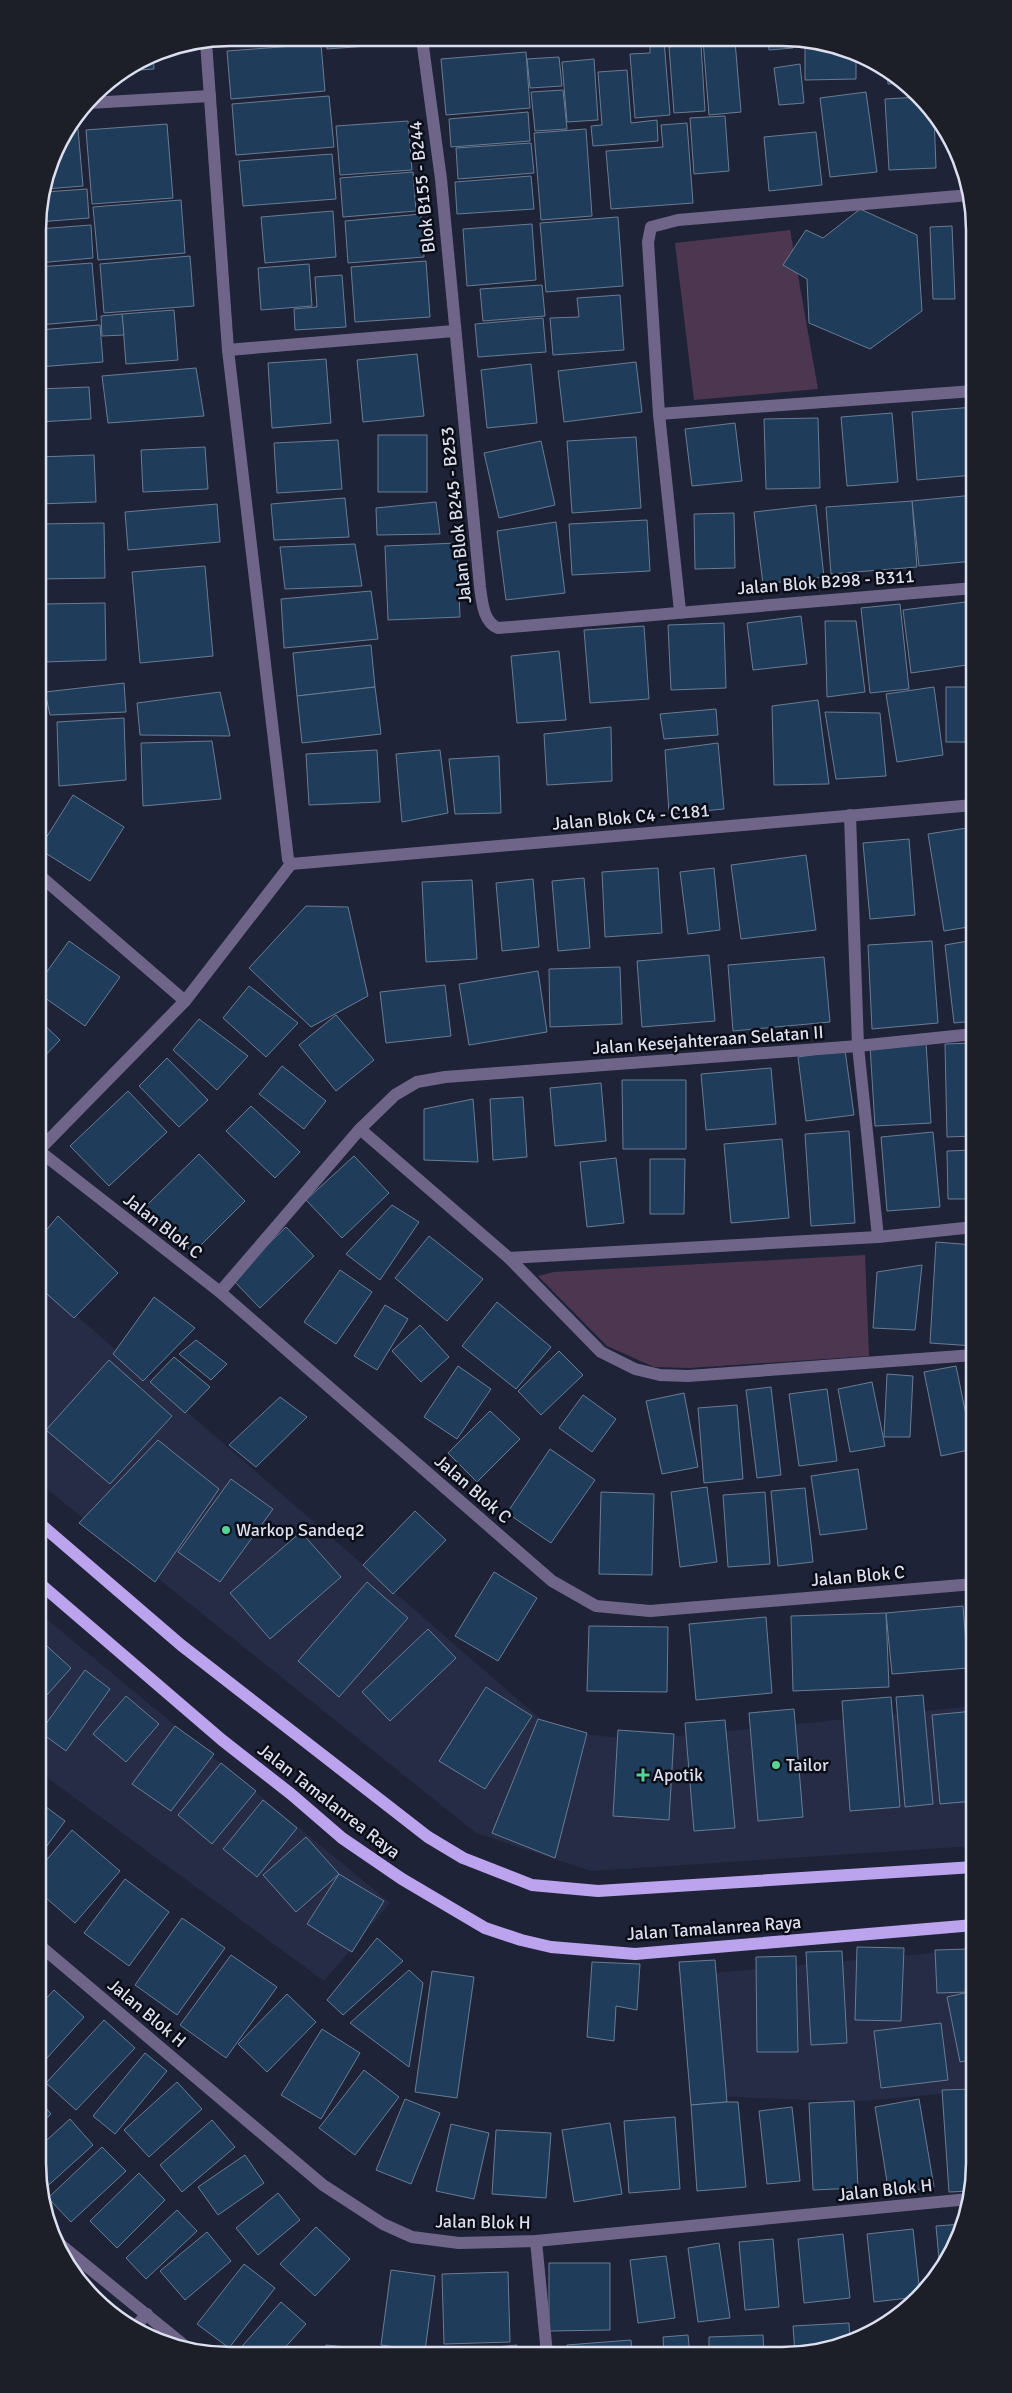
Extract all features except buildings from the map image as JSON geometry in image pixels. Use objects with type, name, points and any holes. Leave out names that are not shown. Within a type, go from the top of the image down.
[{"type":"main road","name":"Jalan Tamalanrea Raya","points":[[46,1529],[180,1645],[428,1837],[463,1858],[532,1886],[598,1891],[966,1868]]},
{"type":"main road","name":"Jalan Tamalanrea Raya","points":[[46,1589],[222,1740],[292,1794],[342,1838],[402,1879],[484,1928],[551,1947],[635,1954],[966,1926]]},
{"type":"street","name":"Blok B155 - B244","points":[[423,46],[441,179],[454,331]]},
{"type":"street","points":[[46,1143],[185,1001],[291,864],[288,859],[228,350],[206,48]]},
{"type":"street","points":[[97,103],[210,96]]},
{"type":"street","points":[[680,611],[659,414],[648,242],[651,227],[678,220],[962,196]]},
{"type":"street","points":[[228,350],[454,331]]},
{"type":"street","name":"Jalan Blok B245 - B253","points":[[454,331],[480,587],[484,610],[491,623],[498,628],[680,611]]},
{"type":"street","points":[[659,414],[966,392]]},
{"type":"street","name":"Jalan Blok B298 - B311","points":[[680,611],[966,589]]},
{"type":"street","name":"Jalan Blok C4 - C181","points":[[291,864],[966,806]]},
{"type":"street","points":[[850,815],[858,1046],[878,1237]]},
{"type":"street","points":[[46,881],[185,1001]]},
{"type":"street","name":"Jalan Kesejahteraan Selatan II","points":[[220,1292],[360,1129],[395,1095],[416,1082],[445,1077],[858,1046],[966,1035]]},
{"type":"street","points":[[360,1129],[509,1258],[601,1352],[635,1369],[660,1375],[688,1376],[966,1356]]},
{"type":"street","name":"Jalan Blok C","points":[[46,1157],[220,1292],[552,1581],[596,1606],[650,1611],[966,1585]]},
{"type":"street","points":[[509,1258],[878,1237],[966,1228]]},
{"type":"street","name":"Jalan Blok H","points":[[46,1951],[323,2185],[383,2224],[412,2237],[458,2243],[536,2241],[962,2200]]},
{"type":"street","points":[[536,2241],[546,2347]]},
{"type":"street","points":[[69,2252],[175,2338]]},
{"type":"street","points":[[139,2322],[146,2314]]},
{"type":"shaded area","points":[[790,230],[818,389],[694,400],[675,243]]},
{"type":"shaded area","points":[[865,1255],[869,1356],[689,1368],[654,1367],[607,1346],[538,1276],[554,1272]]},
{"type":"shaded area","points":[[46,1289],[554,1731],[640,1740],[966,1707],[966,1847],[591,1871],[476,1833],[46,1488]]},
{"type":"shaded area","points":[[46,1619],[390,1903],[324,1981],[46,1777]]},
{"type":"shaded area","points":[[966,1950],[966,2092],[851,2102],[693,2095],[704,1974]]},
{"type":"place","name":"Warkop Sandeq2","points":[[226,1530]]},
{"type":"place","name":"Tailor","points":[[776,1765]]},
{"type":"place","name":"Apotik","points":[[643,1775]]}]
